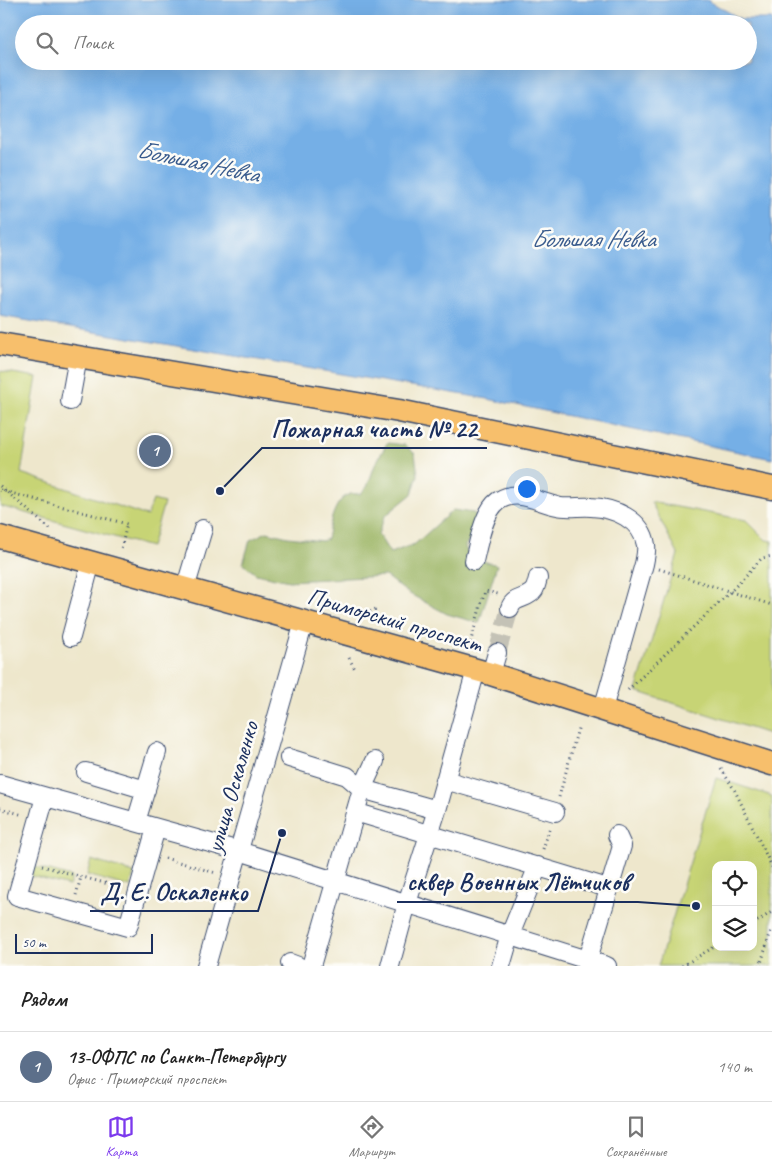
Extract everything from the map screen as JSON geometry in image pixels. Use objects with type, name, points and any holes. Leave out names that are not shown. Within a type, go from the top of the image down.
[{"type":"main road","points":[[0,344],[408,413],[772,488]]},
{"type":"main road","name":"Приморский проспект","points":[[0,537],[304,622],[488,666],[602,708],[772,764]]},
{"type":"street","points":[[70,401],[78,357]]},
{"type":"street","points":[[474,560],[488,514],[497,502],[509,496],[524,496],[558,507],[593,507],[614,511],[628,517],[640,530],[646,546],[644,564],[602,708]]},
{"type":"street","points":[[186,589],[203,529]]},
{"type":"street","points":[[71,637],[91,562]]},
{"type":"street","points":[[513,604],[530,595],[538,578]]},
{"type":"street","name":"улица Оскаленко","points":[[206,966],[304,622]]},
{"type":"street","points":[[390,966],[407,903],[445,780],[488,666]]},
{"type":"street","points":[[136,822],[157,752]]},
{"type":"street","points":[[288,758],[347,776],[362,789],[437,810]]},
{"type":"street","points":[[311,966],[362,789],[374,761]]},
{"type":"street","points":[[86,772],[146,790]]},
{"type":"street","points":[[445,780],[555,812]]},
{"type":"street","points":[[0,784],[239,851],[510,936],[536,935],[586,963],[607,966]]},
{"type":"street","points":[[45,797],[17,896],[128,927],[156,828]]},
{"type":"street","points":[[355,812],[608,888]]},
{"type":"street","points":[[586,963],[622,846],[618,835]]},
{"type":"street","points":[[501,966],[510,936],[538,866]]},
{"type":"path","points":[[0,486],[50,529]]},
{"type":"path","points":[[0,490],[127,524],[121,549]]},
{"type":"path","points":[[624,694],[730,592],[762,558],[772,556]]},
{"type":"path","points":[[644,564],[772,605]]},
{"type":"path","points":[[469,647],[486,591],[513,604]]},
{"type":"path","points":[[361,616],[376,609]]},
{"type":"path","points":[[349,658],[356,671]]},
{"type":"path","points":[[538,866],[579,725]]},
{"type":"path","points":[[721,768],[734,789],[772,867]]},
{"type":"path","points":[[0,808],[38,820]]},
{"type":"path","points":[[149,853],[217,873]]},
{"type":"path","points":[[27,861],[138,893]]},
{"type":"path","points":[[757,921],[772,912]]},
{"type":"path","points":[[760,966],[772,928]]},
{"type":"path","points":[[682,966],[712,948]]},
{"type":"green space","points":[[0,371],[37,377],[21,473],[147,516],[153,500],[164,503],[151,547],[0,506]]},
{"type":"green space","points":[[387,443],[405,445],[415,454],[418,475],[412,494],[385,516],[378,534],[390,553],[415,544],[453,510],[474,513],[481,522],[465,546],[469,557],[497,565],[479,623],[447,614],[408,593],[385,576],[289,581],[256,574],[243,564],[250,540],[267,532],[288,537],[322,541],[327,539],[333,514],[339,503],[349,494],[360,494],[367,487],[375,465]]},
{"type":"green space","points":[[651,502],[746,520],[766,540],[772,541],[772,735],[636,691],[678,554]]},
{"type":"green space","points":[[716,778],[772,796],[772,966],[658,966]]},
{"type":"green space","points":[[91,860],[134,873],[130,887],[87,875]]},
{"type":"green space","points":[[34,867],[72,877],[69,886],[31,876]]},
{"type":"water","name":"Большая Невка","points":[[0,0],[707,0],[734,15],[15,15],[15,70],[757,70],[757,19],[772,19],[772,459],[488,399],[0,316]]},
{"type":"tunnel","points":[[497,653],[510,608]]},
{"type":"place","name":"13-ОФПС по Санкт-Петербургу","points":[[155,451]]},
{"type":"place","name":"Пожарная часть № 22","points":[[220,491]]},
{"type":"place","name":"Д. Е. Оскаленко","points":[[282,833]]},
{"type":"place","name":"сквер Военных Лётчиков","points":[[696,906]]}]
